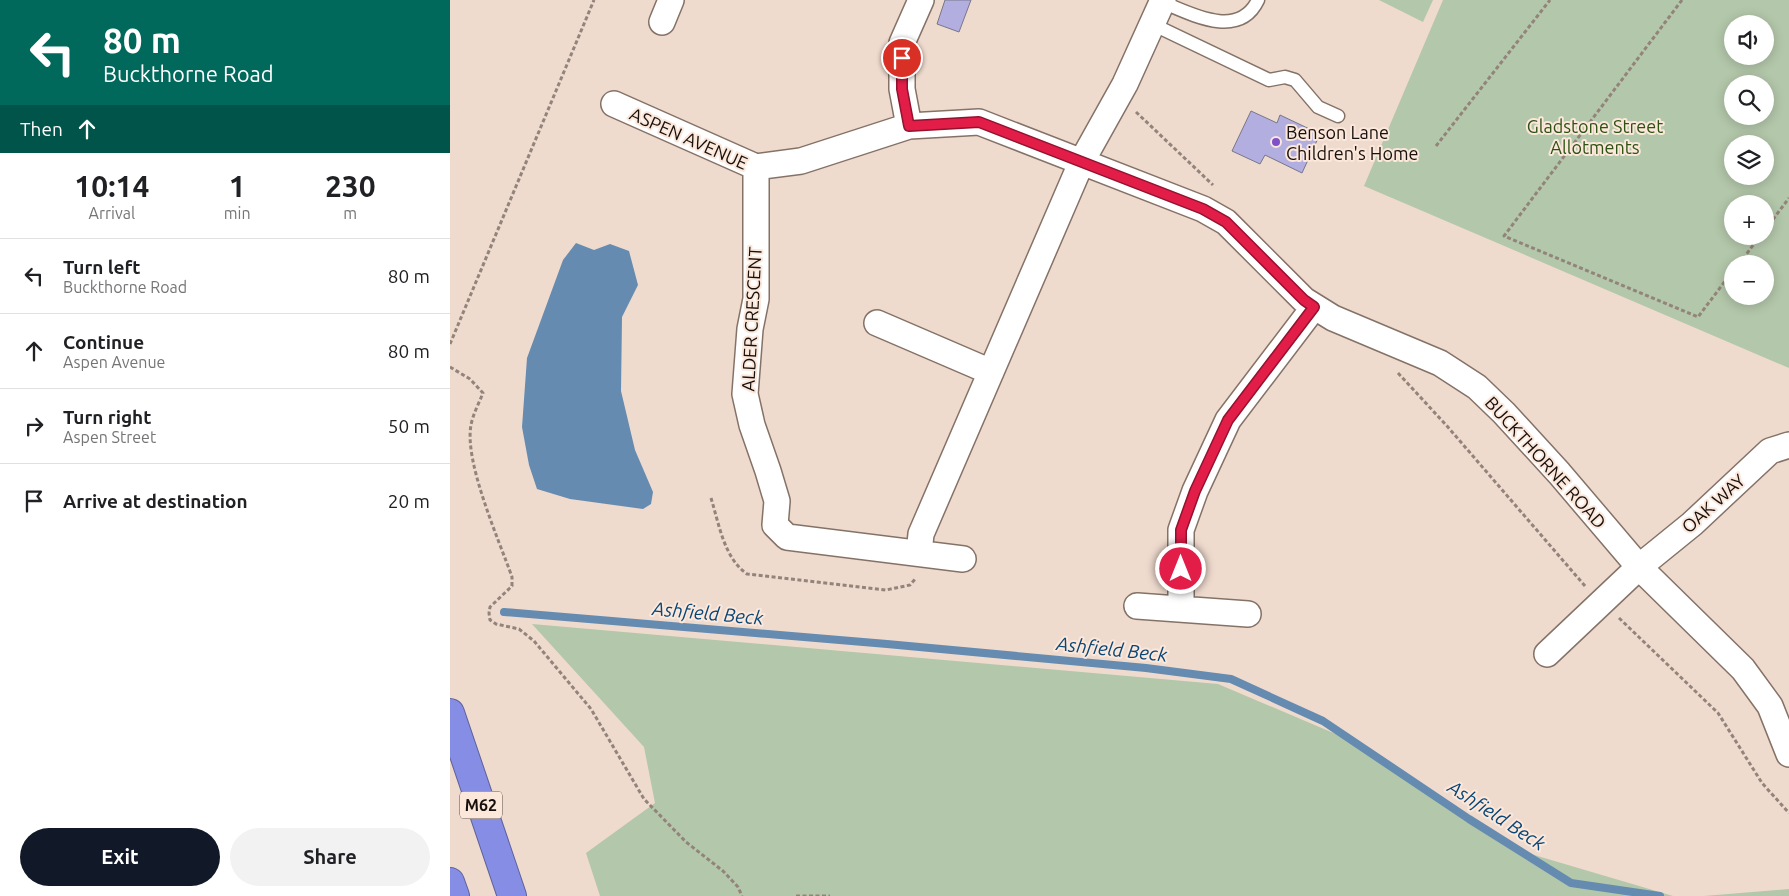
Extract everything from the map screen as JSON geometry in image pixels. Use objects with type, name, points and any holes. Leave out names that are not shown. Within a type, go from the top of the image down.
[{"type":"highway","name":"M62","points":[[450,713],[512,896]]},
{"type":"highway","points":[[450,882],[455,896]]},
{"type":"street","points":[[909,126],[902,89],[902,43],[921,0]]},
{"type":"street","points":[[919,553],[921,534],[1082,161],[1121,92],[1162,1]]},
{"type":"street","name":"ASPEN AVENUE","points":[[614,104],[756,167],[801,161],[909,126],[979,122],[1082,161]]},
{"type":"street","name":"BUCKTHORNE ROAD","points":[[1082,161],[1203,209],[1226,222],[1304,300],[1314,307],[1333,318],[1440,363],[1477,387],[1508,417],[1559,473],[1639,567],[1743,670],[1770,706],[1789,754]]},
{"type":"street","name":"ALDER CRESCENT","points":[[756,167],[756,299],[750,329],[746,394],[752,425],[777,501],[775,525],[787,537],[963,559]]},
{"type":"street","points":[[1181,609],[1181,530],[1195,491],[1228,420],[1314,307]]},
{"type":"street","points":[[877,323],[991,372]]},
{"type":"street","name":"OAK WAY","points":[[1547,654],[1639,567],[1698,519],[1770,451],[1789,445]]},
{"type":"street","points":[[1137,606],[1248,614]]},
{"type":"lane","points":[[1162,1],[1199,17],[1218,22],[1234,21],[1247,16],[1258,0]]},
{"type":"lane","points":[[1152,24],[1269,80],[1285,77],[1295,80],[1318,107],[1338,116]]},
{"type":"path","points":[[450,344],[594,0]]},
{"type":"path","points":[[1436,146],[1550,0]]},
{"type":"path","points":[[1682,0],[1504,236],[1698,317],[1724,283]]},
{"type":"path","points":[[1121,92],[1140,114],[1217,189]]},
{"type":"path","points":[[1774,218],[1789,198]]},
{"type":"path","points":[[450,367],[470,379],[484,393],[470,426],[471,451],[478,481],[512,577],[512,586],[490,607],[490,620],[496,624],[519,629],[534,640],[591,709],[644,798],[686,842],[723,871],[738,886],[742,896]]},
{"type":"path","points":[[1395,370],[1447,426],[1582,583],[1718,713],[1762,783],[1789,813]]},
{"type":"path","points":[[711,498],[728,552],[737,567],[747,574],[886,590],[910,585],[919,573],[919,553]]},
{"type":"path","points":[[796,896],[830,896]]},
{"type":"green space","points":[[1379,0],[1433,0],[1423,22]]},
{"type":"green space","name":"Gladstone Street Allotments","points":[[1443,0],[1789,0],[1789,368],[1364,186]]},
{"type":"green space","points":[[532,624],[1218,684],[1371,749],[1521,851],[1673,896],[600,896],[586,853],[655,803],[644,747]]},
{"type":"green space","points":[[1789,889],[1789,896],[1704,896]]},
{"type":"water","points":[[576,243],[594,250],[610,244],[629,251],[638,285],[622,317],[621,391],[635,450],[653,492],[651,504],[643,509],[570,499],[537,489],[529,465],[522,427],[527,358],[563,260]]},
{"type":"building","points":[[945,0],[971,0],[959,32],[937,24]]},
{"type":"building","name":"Benson Lane Children's Home","points":[[1251,111],[1277,123],[1280,115],[1320,134],[1302,173],[1265,155],[1260,164],[1232,151]]},
{"type":"waterway","name":"Ashfield Beck","points":[[504,612],[887,644],[1146,668],[1231,679],[1323,721],[1469,819],[1571,883],[1660,896]]},
{"type":"place","name":"Benson Lane Children's Home","points":[[1276,142]]},
{"type":"route","points":[[902,58],[902,89],[909,126],[979,122],[1203,209],[1226,222],[1304,300],[1314,307],[1228,420],[1195,491],[1181,530],[1181,569]]}]
